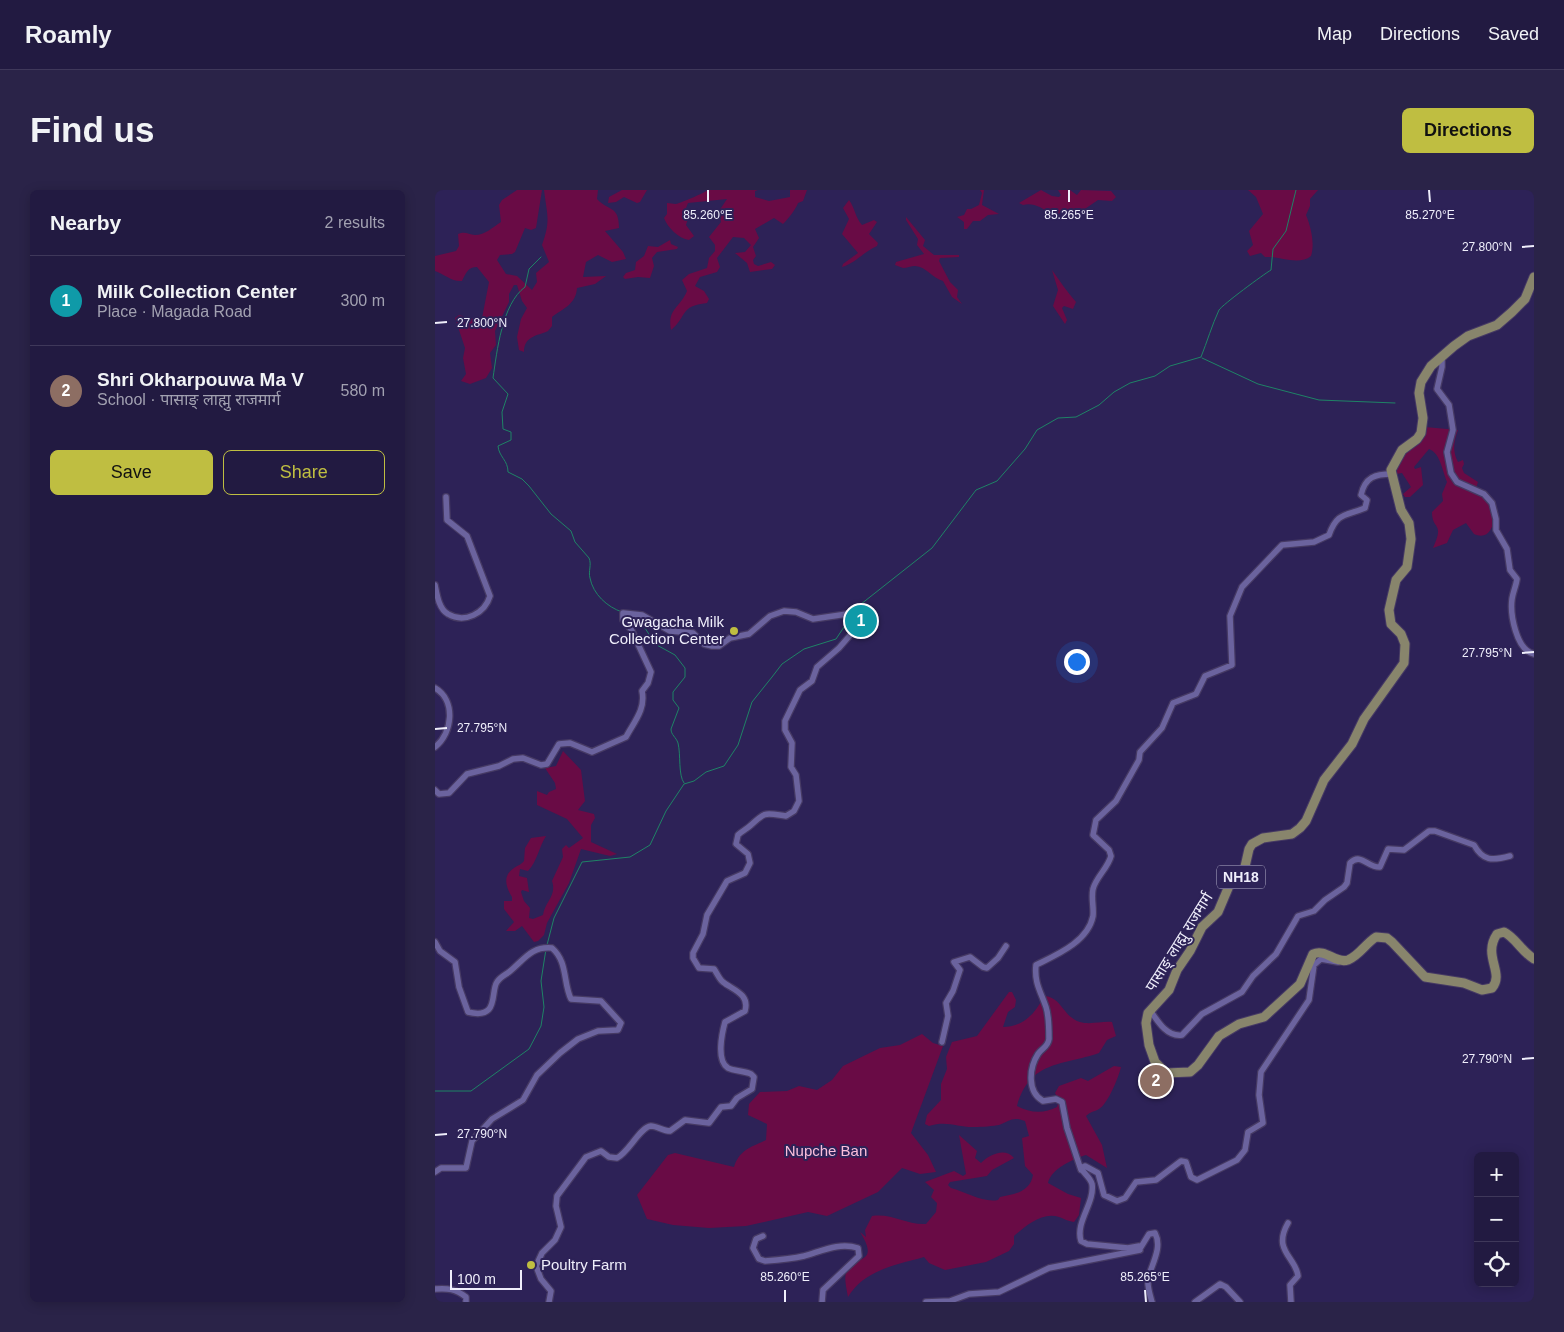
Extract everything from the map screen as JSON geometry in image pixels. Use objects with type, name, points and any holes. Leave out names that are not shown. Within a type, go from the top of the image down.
[{"type":"main road","points":[[1391,474],[1392,466],[1402,450],[1417,439],[1421,433],[1423,418],[1419,389],[1431,366],[1468,336],[1497,325],[1525,299],[1534,277]]},
{"type":"main road","name":"पासाङ् लाह्मु राजमार्ग","points":[[1341,960],[1321,952],[1313,954],[1302,980],[1292,992],[1264,1018],[1239,1024],[1219,1036],[1190,1072],[1166,1073],[1155,1062],[1149,1045],[1146,1018],[1150,1010],[1169,990],[1177,970],[1191,951],[1202,927],[1218,912],[1229,886],[1244,872],[1249,849],[1252,844],[1263,838],[1292,834],[1306,821],[1312,802],[1324,780],[1351,744],[1364,719],[1404,663],[1405,644],[1401,634],[1391,624],[1389,610],[1396,580],[1407,567],[1411,533],[1409,523],[1401,510],[1391,474]]},
{"type":"main road","points":[[1341,960],[1348,960],[1363,950],[1372,940],[1382,937],[1392,942],[1425,977],[1464,982],[1486,990],[1492,988],[1497,979],[1490,948],[1497,934],[1504,932],[1509,935],[1520,949],[1534,959]]},
{"type":"street","points":[[1442,356],[1442,371],[1437,389],[1448,401],[1453,426],[1447,452],[1448,464],[1457,482],[1484,494],[1492,503],[1496,518],[1496,530],[1507,549],[1510,570],[1517,579],[1512,600],[1516,630],[1527,651],[1534,654]]},
{"type":"street","points":[[1141,1247],[1129,1248],[1087,1244],[1081,1241],[1080,1231],[1092,1189],[1089,1178],[1081,1170],[1067,1128],[1062,1102],[1056,1099],[1043,1101],[1037,1097],[1031,1083],[1031,1074],[1036,1056],[1049,1043],[1046,1006],[1041,999],[1036,977],[1037,965],[1056,957],[1077,941],[1092,919],[1093,890],[1111,856],[1093,835],[1094,826],[1097,820],[1116,801],[1137,765],[1140,752],[1162,728],[1173,703],[1196,694],[1205,676],[1232,665],[1229,616],[1242,587],[1282,545],[1314,542],[1329,535],[1335,520],[1343,514],[1365,508],[1367,500],[1361,495],[1369,478],[1375,474],[1391,474]]},
{"type":"street","points":[[435,585],[443,610],[448,614],[464,618],[476,615],[487,605],[490,596],[467,536],[447,520],[446,497]]},
{"type":"street","points":[[435,790],[439,794],[449,793],[467,774],[499,766],[517,758],[547,764],[559,744],[570,744],[592,752],[606,744],[626,737],[629,727],[641,712],[644,703],[642,690],[647,684],[651,667],[639,649],[631,629],[623,620],[623,613],[642,615],[670,631],[693,633],[704,644],[711,646],[719,646],[730,638],[749,634],[770,616],[784,611],[796,612],[813,619],[838,617],[850,612],[854,613],[854,620],[859,625],[839,648],[817,667],[812,681],[800,690],[785,721],[785,730],[793,748],[791,761],[796,775],[799,801],[797,807],[786,816],[769,813],[760,815],[751,826],[738,835],[736,844],[748,854],[749,868],[745,873],[733,877],[722,886],[707,915],[703,934],[693,953],[693,958],[699,968],[714,969],[720,981],[740,993],[745,1001],[745,1011],[725,1022],[722,1056],[723,1062],[730,1068],[751,1074],[753,1077],[752,1089],[737,1098],[731,1106],[721,1108],[709,1123],[685,1120],[670,1131],[650,1126],[642,1130],[633,1143],[617,1158],[609,1157],[601,1151],[586,1157],[557,1196],[557,1206],[561,1221],[559,1234],[537,1260],[537,1273],[551,1291],[549,1302]]},
{"type":"street","points":[[435,688],[442,692],[449,708],[448,727],[440,743],[435,747]]},
{"type":"street","points":[[1150,1010],[1166,1030],[1175,1036],[1183,1035],[1202,1014],[1241,992],[1253,976],[1276,954],[1295,918],[1301,914],[1314,912],[1325,900],[1344,887],[1347,883],[1350,862],[1354,859],[1361,859],[1373,867],[1380,867],[1389,849],[1404,850],[1424,834],[1435,831],[1473,845],[1477,852],[1485,858],[1510,856]]},
{"type":"street","points":[[435,942],[440,950],[455,962],[459,988],[468,1012],[486,1011],[493,1003],[498,981],[534,950],[552,948],[560,958],[567,977],[571,999],[601,1001],[621,1022],[618,1030],[598,1031],[578,1039],[559,1053],[537,1075],[523,1100],[492,1119],[472,1142],[466,1168],[441,1168],[435,1172]]},
{"type":"street","points":[[942,1042],[948,1013],[946,1003],[961,970],[954,962],[970,957],[987,968],[998,958],[1006,946]]},
{"type":"street","points":[[1081,1170],[1085,1166],[1098,1173],[1104,1195],[1117,1201],[1125,1198],[1136,1182],[1156,1180],[1181,1161],[1186,1162],[1191,1177],[1197,1180],[1237,1160],[1245,1150],[1249,1132],[1263,1123],[1259,1095],[1261,1072],[1309,1000],[1314,965],[1321,959],[1333,962],[1341,960]]},
{"type":"street","points":[[1288,1223],[1283,1246],[1285,1254],[1297,1268],[1298,1276],[1290,1285],[1291,1302]]},
{"type":"street","points":[[926,1302],[950,1300],[969,1294],[999,1292],[1049,1268],[1081,1263],[1113,1254],[1136,1252],[1140,1250],[1149,1234],[1155,1233],[1158,1244],[1153,1268],[1148,1280],[1152,1302]]},
{"type":"street","points":[[763,1236],[756,1239],[753,1248],[759,1259],[765,1261],[803,1256],[837,1246],[848,1245],[857,1248],[859,1256],[823,1290],[822,1302]]},
{"type":"street","points":[[1195,1302],[1220,1284],[1240,1302]]},
{"type":"street","points":[[435,1289],[447,1288],[459,1292],[466,1297],[466,1302]]},
{"type":"green space","points":[[517,190],[542,190],[536,228],[531,230],[525,228],[515,252],[500,255],[497,260],[506,274],[517,276],[532,290],[537,282],[536,273],[549,262],[542,245],[547,223],[544,190],[598,190],[597,199],[615,212],[619,221],[619,228],[605,231],[623,252],[626,259],[612,262],[598,255],[586,262],[583,277],[606,276],[595,284],[577,288],[572,302],[552,317],[552,326],[548,331],[529,340],[526,343],[524,352],[519,350],[517,337],[521,319],[527,308],[522,301],[517,285],[514,285],[509,294],[509,302],[495,331],[496,345],[490,353],[492,368],[486,378],[470,384],[461,381],[466,374],[463,358],[465,348],[455,318],[459,315],[477,320],[482,318],[489,282],[477,267],[469,269],[462,281],[448,278],[435,271],[435,256],[456,251],[459,246],[458,234],[482,234],[501,222],[499,205],[502,200]]},
{"type":"green space","points":[[622,190],[647,190],[640,202],[637,203],[624,197],[616,202],[608,203],[609,197]]},
{"type":"green space","points":[[708,190],[758,190],[755,191],[755,197],[769,201],[790,197],[790,190],[807,190],[803,201],[798,203],[792,214],[783,224],[774,218],[755,229],[759,238],[753,247],[756,256],[753,260],[754,264],[758,266],[771,262],[775,265],[772,269],[750,272],[747,263],[735,253],[745,252],[751,245],[744,238],[733,237],[717,258],[720,267],[717,272],[700,277],[695,286],[704,291],[709,299],[707,303],[698,304],[688,309],[671,330],[672,313],[687,291],[682,280],[689,274],[707,268],[709,258],[715,251],[715,245],[709,237],[721,222],[719,211],[727,199],[688,203],[686,208],[690,212],[686,225],[694,236],[689,240],[677,235],[666,222],[664,218],[667,214],[667,203],[678,204]]},
{"type":"green space","points":[[980,190],[984,190],[982,205],[999,214],[988,215],[980,221],[973,221],[967,229],[964,229],[964,222],[957,217],[964,215],[967,209],[979,205],[982,193]]},
{"type":"green space","points":[[1041,190],[1052,196],[1059,197],[1061,195],[1058,190],[1070,190],[1077,195],[1081,190],[1111,191],[1116,197],[1112,201],[1098,200],[1076,215],[1062,212],[1054,216],[1049,215],[1050,213],[1037,206],[1019,203]]},
{"type":"green space","points":[[1248,190],[1318,190],[1310,199],[1310,206],[1306,215],[1312,236],[1311,256],[1306,259],[1295,260],[1265,257],[1261,253],[1250,256],[1247,251],[1253,245],[1249,231],[1263,214],[1256,197]]},
{"type":"green space","points":[[849,200],[862,225],[874,220],[877,222],[869,234],[878,243],[877,246],[842,267],[843,264],[858,253],[842,234],[849,219],[843,208]]},
{"type":"green space","points":[[906,217],[925,240],[923,246],[934,255],[959,255],[959,257],[940,258],[939,261],[950,282],[958,290],[957,297],[962,304],[952,297],[943,281],[923,268],[915,266],[903,268],[895,265],[896,262],[924,254],[917,245],[918,239]]},
{"type":"green space","points":[[670,240],[671,244],[678,247],[677,249],[657,252],[652,258],[654,266],[650,278],[625,279],[623,277],[626,273],[635,270],[636,262],[644,256],[648,246],[658,247]]},
{"type":"green space","points":[[1052,270],[1076,302],[1073,309],[1064,306],[1062,308],[1067,320],[1065,324],[1053,306],[1058,290]]},
{"type":"green space","points":[[1425,427],[1458,430],[1454,446],[1456,458],[1458,462],[1463,460],[1462,468],[1464,473],[1478,482],[1475,491],[1488,500],[1492,506],[1492,525],[1490,531],[1486,534],[1481,536],[1474,534],[1466,523],[1453,530],[1447,543],[1433,548],[1438,530],[1432,512],[1443,501],[1442,494],[1447,482],[1436,454],[1429,449],[1414,467],[1415,469],[1421,467],[1423,485],[1410,497],[1405,497],[1403,494],[1411,487],[1402,473],[1396,474],[1396,465]]},
{"type":"green space","points":[[563,751],[581,770],[585,801],[578,810],[594,814],[595,818],[591,825],[591,842],[617,854],[610,856],[581,849],[569,883],[547,923],[544,935],[534,942],[522,926],[515,931],[506,931],[514,922],[504,909],[504,901],[512,901],[506,882],[510,871],[524,861],[525,848],[531,838],[546,836],[531,867],[528,871],[520,869],[519,876],[527,878],[529,892],[522,890],[521,892],[524,901],[530,908],[529,918],[533,919],[543,915],[552,895],[552,881],[563,857],[562,849],[566,845],[569,848],[583,838],[567,819],[537,805],[537,791],[547,795],[556,789],[555,783],[545,768],[556,766]]},
{"type":"green space","points":[[1009,992],[1012,992],[1016,1000],[1015,1007],[1008,1012],[1003,1027],[1023,1022],[1033,1013],[1044,996],[1055,1000],[1070,1016],[1080,1022],[1112,1022],[1116,1036],[1107,1040],[1099,1053],[1060,1063],[1039,1072],[1030,1080],[1017,1106],[1037,1112],[1047,1111],[1057,1107],[1059,1100],[1055,1093],[1059,1086],[1081,1078],[1088,1081],[1114,1066],[1121,1067],[1116,1083],[1106,1102],[1099,1109],[1086,1116],[1102,1145],[1107,1168],[1086,1155],[1063,1165],[1053,1173],[1048,1183],[1068,1194],[1081,1198],[1079,1215],[1074,1222],[1053,1216],[1035,1220],[1014,1236],[1014,1244],[1009,1251],[986,1262],[945,1270],[929,1263],[924,1257],[892,1266],[863,1280],[848,1297],[845,1276],[849,1267],[867,1255],[866,1243],[860,1232],[866,1237],[865,1230],[872,1216],[886,1216],[912,1223],[926,1224],[936,1212],[937,1203],[931,1197],[934,1190],[925,1182],[954,1171],[963,1176],[966,1174],[959,1135],[977,1151],[975,1158],[981,1163],[997,1153],[1006,1153],[1014,1158],[992,1170],[987,1176],[950,1182],[948,1185],[951,1188],[980,1199],[992,1201],[1021,1191],[1029,1185],[1033,1175],[1025,1166],[1022,1138],[1029,1136],[1025,1121],[1014,1119],[999,1125],[978,1127],[947,1124],[929,1126],[925,1124],[927,1115],[941,1100],[941,1084],[947,1069],[946,1057],[952,1042],[977,1036]]},
{"type":"green space","name":"Nupche Ban","points":[[922,1034],[933,1043],[943,1046],[911,1133],[928,1155],[936,1172],[920,1174],[902,1168],[878,1192],[827,1216],[808,1212],[746,1226],[709,1228],[673,1225],[647,1219],[637,1195],[668,1155],[675,1153],[734,1167],[742,1153],[766,1140],[767,1124],[748,1115],[749,1104],[760,1092],[787,1091],[799,1086],[817,1090],[832,1080],[843,1066],[880,1048],[900,1045]]},
{"type":"waterway","points":[[851,612],[932,548],[976,490],[997,481],[1025,449],[1037,430],[1058,418],[1076,417],[1099,405],[1114,392],[1130,383],[1155,376],[1170,366],[1201,357],[1219,310],[1271,270],[1273,249],[1286,231],[1296,190]]},
{"type":"waterway","points":[[541,257],[529,269],[525,287],[511,305],[499,342],[493,378],[508,394],[502,412],[503,429],[511,432],[511,440],[498,446],[507,464],[508,472],[522,479],[551,514],[571,531],[575,542],[589,558],[590,578],[597,594],[611,607],[622,612]]},
{"type":"waterway","points":[[1202,358],[1258,384],[1319,400],[1395,403]]},
{"type":"waterway","points":[[547,945],[554,918],[582,862],[630,857],[650,845],[666,811],[684,784],[694,781],[706,772],[724,766],[738,745],[752,702],[782,664],[804,649],[836,639],[846,624],[849,615]]},
{"type":"waterway","points":[[630,616],[645,628],[655,644],[675,655],[685,668],[685,677],[673,692],[673,700],[679,708],[671,729],[678,743],[681,775],[684,783]]},
{"type":"waterway","points":[[435,1091],[471,1091],[529,1049],[541,1026],[544,1007],[541,981],[546,949]]},
{"type":"place","name":"Milk Collection Center","points":[[861,621]]},
{"type":"place","name":"Gwagacha Milk Collection Center","points":[[734,631]]},
{"type":"place","name":"Shri Okharpouwa Ma V","points":[[1156,1081]]},
{"type":"place","name":"Poultry Farm","points":[[531,1265]]}]
